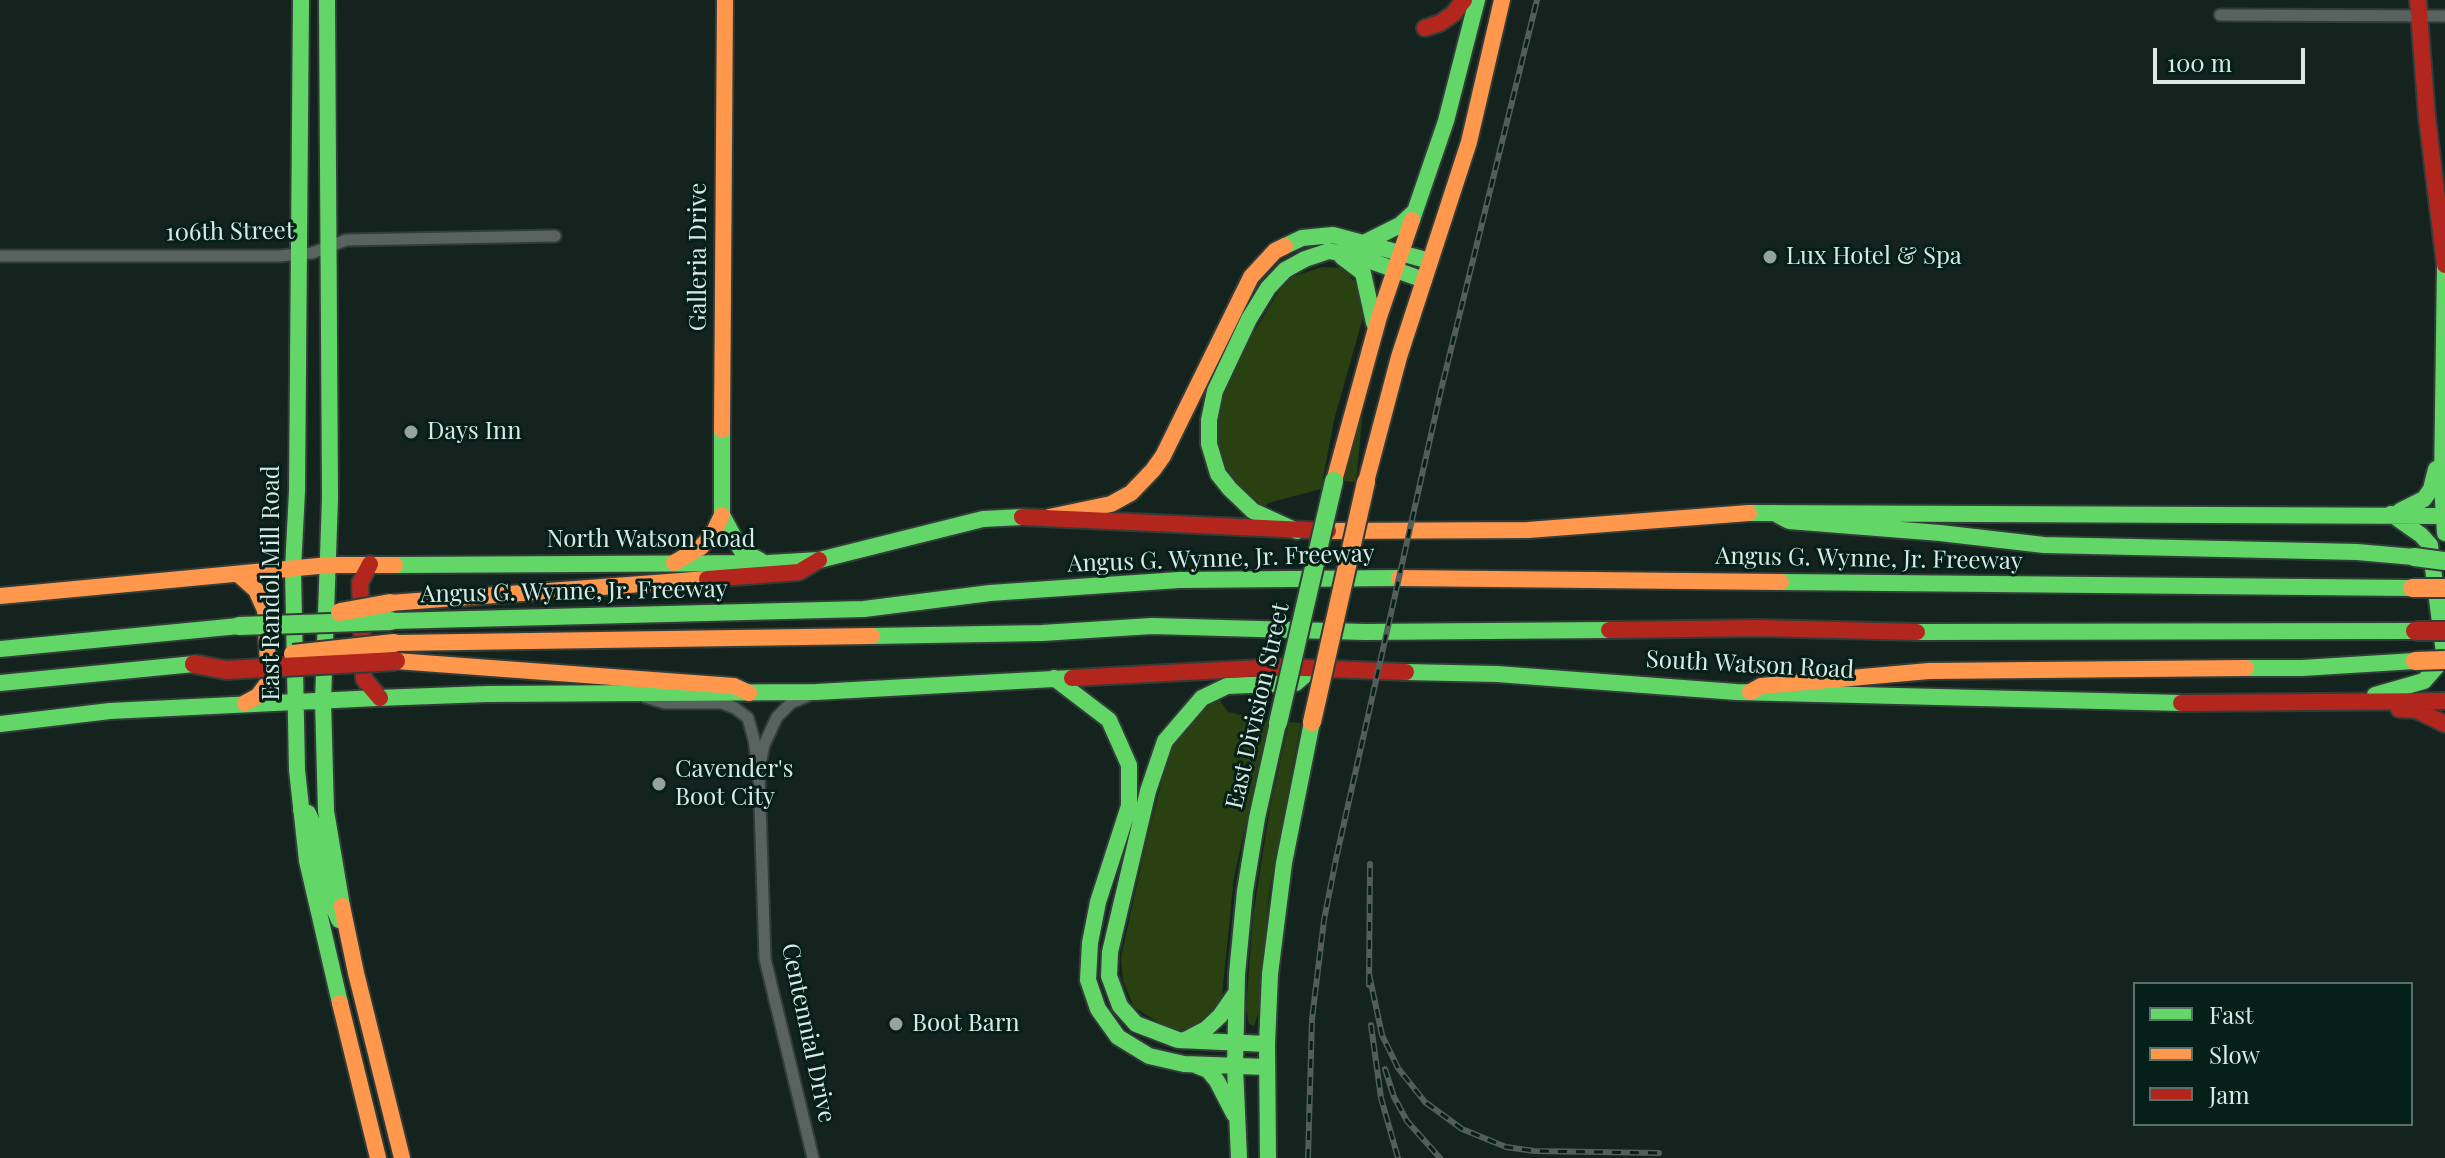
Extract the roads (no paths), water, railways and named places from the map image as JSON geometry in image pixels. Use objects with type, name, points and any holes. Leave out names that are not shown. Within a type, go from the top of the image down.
[{"type":"main road","name":"East Randol Mill Road","points":[[301,0],[293,569],[300,810],[316,907],[378,1158]]},
{"type":"main road","points":[[327,0],[330,521],[323,701],[326,811],[347,931],[402,1158]]},
{"type":"main road","name":"Galleria Drive","points":[[722,515],[725,0]]},
{"type":"main road","points":[[1425,28],[1453,14],[1464,0]]},
{"type":"main road","name":"East Division Street","points":[[1239,1158],[1235,1067],[1237,991],[1245,891],[1257,818],[1334,481],[1375,330],[1446,121],[1477,0]]},
{"type":"main road","points":[[1268,1158],[1267,1044],[1277,916],[1297,795],[1366,482],[1399,357],[1469,142],[1502,0]]},
{"type":"main road","points":[[1430,261],[1397,261],[1329,251],[1305,259],[1276,278],[1249,319],[1215,391],[1209,420],[1209,444],[1218,474],[1253,511],[1297,531],[1528,530],[1774,513],[2390,514],[2444,521],[2445,264],[2427,117],[2419,8]]},
{"type":"main road","points":[[2427,117],[2439,131],[2445,174]]},
{"type":"main road","points":[[1366,242],[1400,225],[1416,210]]},
{"type":"main road","points":[[1049,517],[1111,504],[1131,493],[1153,470],[1169,445],[1242,295],[1264,261],[1290,242],[1333,235],[1366,242],[1424,280]]},
{"type":"main road","points":[[1336,253],[1363,273],[1375,330]]},
{"type":"main road","points":[[2390,514],[2411,508],[2424,499],[2431,489],[2442,430]]},
{"type":"main road","points":[[1774,513],[1789,521],[2044,545],[2357,552],[2445,561]]},
{"type":"main road","points":[[2363,701],[2424,681],[2444,653],[2430,545],[2390,514]]},
{"type":"main road","points":[[722,515],[741,550],[768,563]]},
{"type":"main road","points":[[673,564],[701,547],[713,534],[722,515]]},
{"type":"main road","name":"North Watson Road","points":[[0,596],[329,565],[673,564],[819,560],[983,519],[1049,517],[1297,531]]},
{"type":"main road","points":[[330,521],[336,543],[344,552],[353,559],[370,564],[360,583],[364,679],[380,698]]},
{"type":"main road","points":[[263,572],[277,560],[295,534]]},
{"type":"main road","points":[[390,612],[799,572],[819,560]]},
{"type":"main road","points":[[238,574],[256,590],[265,610],[269,681],[258,696],[240,706]]},
{"type":"main road","name":"Angus G. Wynne, Jr. Freeway","points":[[0,649],[390,612],[864,609],[990,593],[1179,580],[1369,577],[1529,581],[1609,578],[2445,588]]},
{"type":"main road","name":"Angus G. Wynne, Jr. Freeway","points":[[395,652],[1042,633],[1152,626],[1365,632],[1759,628],[1915,632],[2445,631]]},
{"type":"main road","points":[[0,683],[194,664],[226,670],[395,652],[734,686],[749,693]]},
{"type":"main road","points":[[1750,692],[1761,686],[1929,671],[2302,668],[2445,660]]},
{"type":"main road","name":"South Watson Road","points":[[1054,678],[1280,667],[1497,674],[1750,692],[2214,704],[2445,701]]},
{"type":"main road","points":[[1267,1044],[1184,1041],[1152,1032],[1136,1024],[1120,1006],[1109,976],[1117,914],[1148,791],[1165,741],[1202,698],[1227,686],[1296,683],[1311,670]]},
{"type":"main road","points":[[0,724],[110,711],[380,698],[487,694],[816,692],[1054,678],[1109,720],[1129,765],[1129,806],[1098,902],[1090,943],[1088,980],[1098,1009],[1118,1037],[1149,1056],[1195,1065],[1267,1067]]},
{"type":"main road","points":[[2363,701],[2392,709],[2416,710],[2445,724]]},
{"type":"main road","points":[[300,810],[308,813],[313,824],[324,886],[338,919],[347,931]]},
{"type":"main road","points":[[1184,1041],[1220,1016],[1237,991]]},
{"type":"main road","points":[[1195,1065],[1208,1070],[1217,1081],[1237,1120]]},
{"type":"street","points":[[2220,15],[2419,8],[2445,16]]},
{"type":"street","name":"106th Street","points":[[0,256],[213,257],[299,254],[312,253],[346,240],[555,236]]},
{"type":"street","name":"Centennial Drive","points":[[759,773],[764,745],[777,717],[791,703],[816,692]]},
{"type":"street","name":"Centennial Drive","points":[[639,695],[665,703],[722,703],[748,718],[759,773],[765,959],[813,1158]]},
{"type":"railway","points":[[1308,1158],[1312,1019],[1324,920],[1336,859],[1441,390],[1537,0]]},
{"type":"railway","points":[[1369,985],[1370,864]]},
{"type":"railway","points":[[1369,974],[1382,1035],[1398,1068],[1425,1102],[1462,1129],[1506,1147],[1534,1151],[1659,1153]]},
{"type":"railway","points":[[1371,1025],[1381,1098],[1398,1158]]},
{"type":"railway","points":[[1385,1069],[1394,1097],[1407,1121],[1440,1158]]},
{"type":"place","name":"Lux Hotel & Spa","points":[[1770,257]]},
{"type":"place","name":"Days Inn","points":[[411,432]]},
{"type":"place","name":"Cavender's Boot City","points":[[659,784]]},
{"type":"place","name":"Boot Barn","points":[[896,1024]]}]
